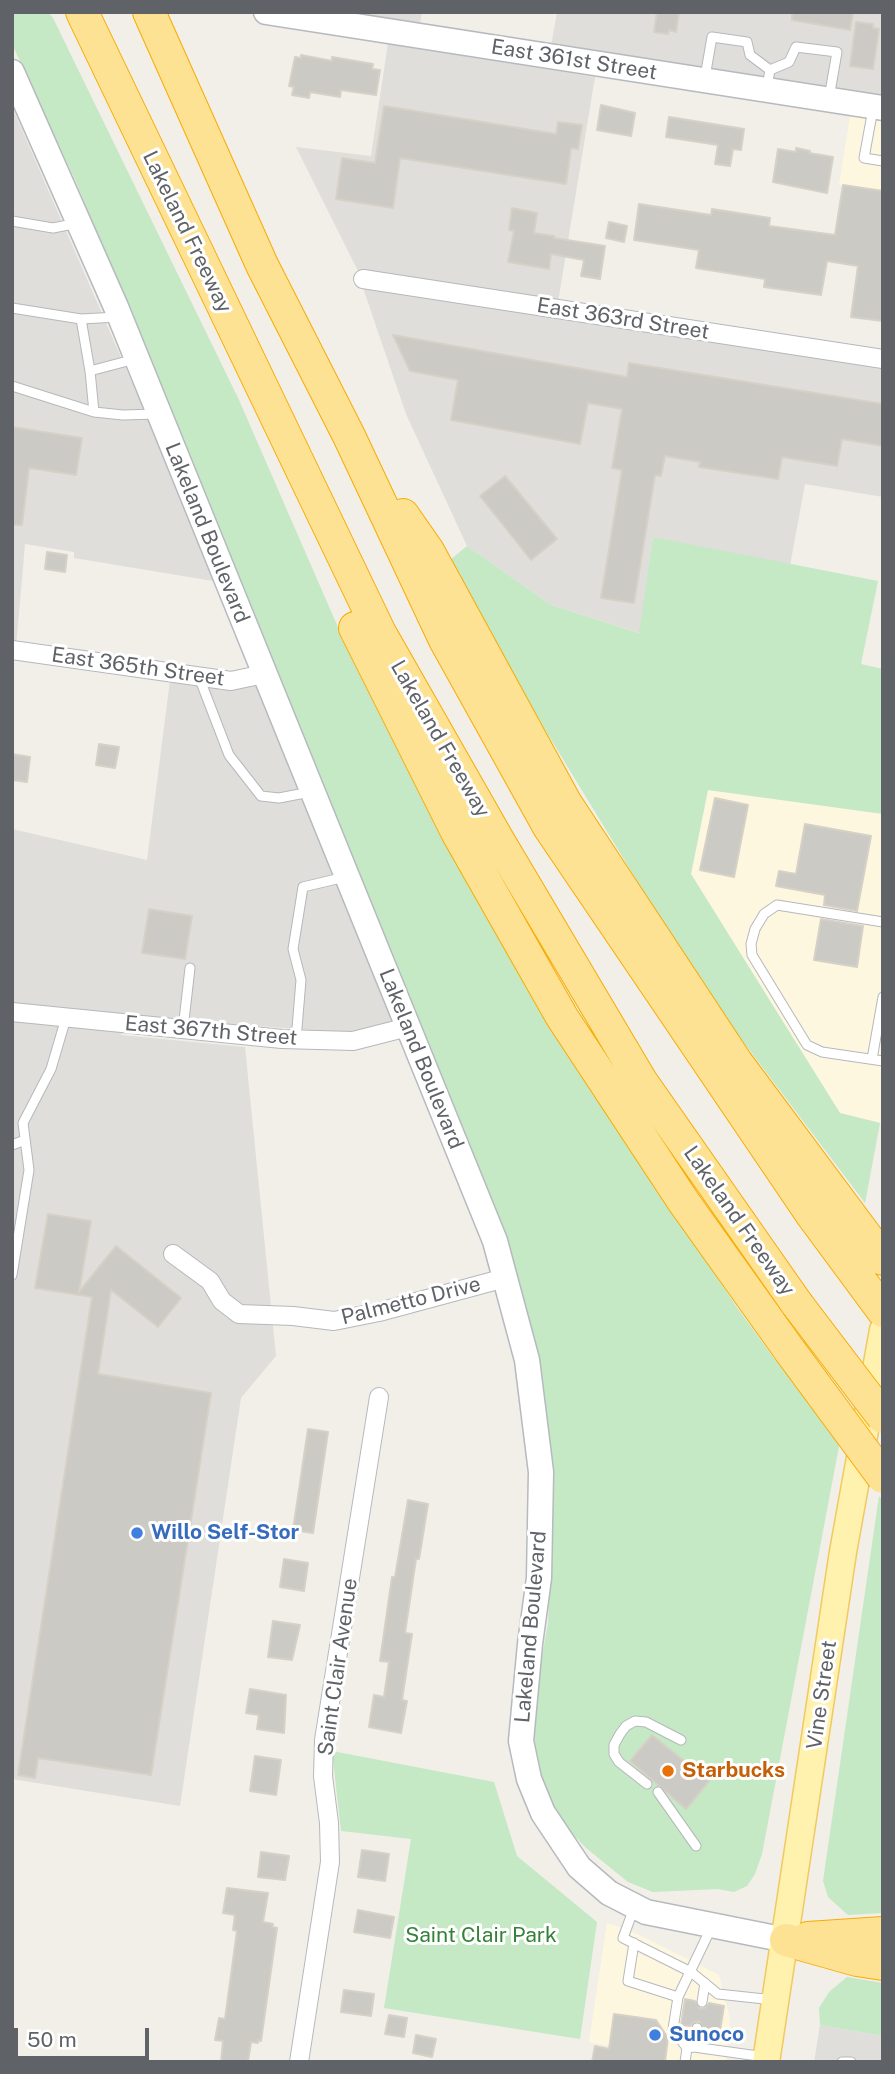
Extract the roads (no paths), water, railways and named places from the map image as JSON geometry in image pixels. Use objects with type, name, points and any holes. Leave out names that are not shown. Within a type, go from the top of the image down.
[{"type":"highway","name":"Lakeland Freeway","points":[[82,12],[380,633],[641,1081],[797,1304],[883,1417]]},
{"type":"highway","points":[[149,12],[262,265],[349,436],[445,640],[549,827],[812,1215],[883,1311]]},
{"type":"highway","points":[[241,345],[284,473],[367,654],[457,832],[562,1017],[683,1201],[883,1477]]},
{"type":"highway","points":[[349,436],[428,551],[565,802],[737,1063],[883,1259]]},
{"type":"highway","points":[[786,1940],[883,1933]]},
{"type":"highway","points":[[786,1940],[856,1960],[883,1964]]},
{"type":"main road","name":"Vine Street","points":[[766,2059],[840,1575],[883,1330]]},
{"type":"street","name":"East 361st Street","points":[[265,12],[705,81],[769,80],[829,100],[878,108]]},
{"type":"street","name":"Lakeland Boulevard","points":[[12,72],[120,317],[495,1241],[527,1360],[541,1472],[539,1578],[521,1741],[529,1779],[543,1814],[579,1867],[608,1893],[646,1912],[786,1940]]},
{"type":"street","name":"East 363rd Street","points":[[363,279],[883,359]]},
{"type":"street","name":"East 365th Street","points":[[12,650],[231,681],[264,674]]},
{"type":"street","name":"East 367th Street","points":[[12,1013],[296,1040],[353,1041],[408,1027]]},
{"type":"street","name":"Palmetto Drive","points":[[173,1254],[210,1281],[222,1301],[239,1314],[334,1321],[379,1312],[505,1278]]},
{"type":"street","name":"Saint Clair Avenue","points":[[299,2062],[330,1862],[329,1823],[323,1776],[324,1740],[379,1397]]},
{"type":"lane","points":[[705,81],[712,37],[747,42],[750,55],[769,80],[789,62],[796,47],[837,52],[829,100]]},
{"type":"lane","points":[[878,108],[864,158],[883,160]]},
{"type":"lane","points":[[12,221],[53,228],[80,223]]},
{"type":"lane","points":[[12,308],[81,319],[120,317]]},
{"type":"lane","points":[[81,319],[94,412]]},
{"type":"lane","points":[[90,371],[137,359]]},
{"type":"lane","points":[[12,386],[94,412],[123,415],[159,413]]},
{"type":"lane","points":[[199,677],[229,755],[261,796],[279,798],[312,791]]},
{"type":"lane","points":[[296,1040],[301,980],[293,948],[303,887],[347,876]]},
{"type":"lane","points":[[883,922],[777,905],[760,921],[751,944],[752,955],[799,1036],[807,1045],[822,1052],[883,1061]]},
{"type":"lane","points":[[183,1029],[190,968]]},
{"type":"lane","points":[[872,1059],[883,997]]},
{"type":"lane","points":[[12,1275],[29,1170],[23,1123],[51,1069],[66,1018]]},
{"type":"lane","points":[[12,1145],[25,1140]]},
{"type":"lane","points":[[648,1784],[619,1762],[614,1754],[614,1745],[626,1726],[635,1721],[646,1722],[681,1740]]},
{"type":"lane","points":[[658,1792],[696,1846]]},
{"type":"lane","points":[[635,1906],[623,1938],[691,1972],[718,1994],[776,2000]]},
{"type":"lane","points":[[713,1925],[678,1997],[673,2029],[691,2048],[766,2059]]},
{"type":"lane","points":[[634,1943],[628,1981],[678,1997]]},
{"type":"lane","points":[[702,2002],[705,1983]]},
{"type":"lane","points":[[685,2062],[697,2028]]},
{"type":"lane","points":[[842,2062],[851,2062]]},
{"type":"place","name":"Willo Self-Stor","points":[[137,1533]]},
{"type":"place","name":"Starbucks","points":[[668,1771]]},
{"type":"place","name":"Sunoco","points":[[655,2035]]},
{"type":"park label","name":"Saint Clair Park","points":[[481,1936]]}]
